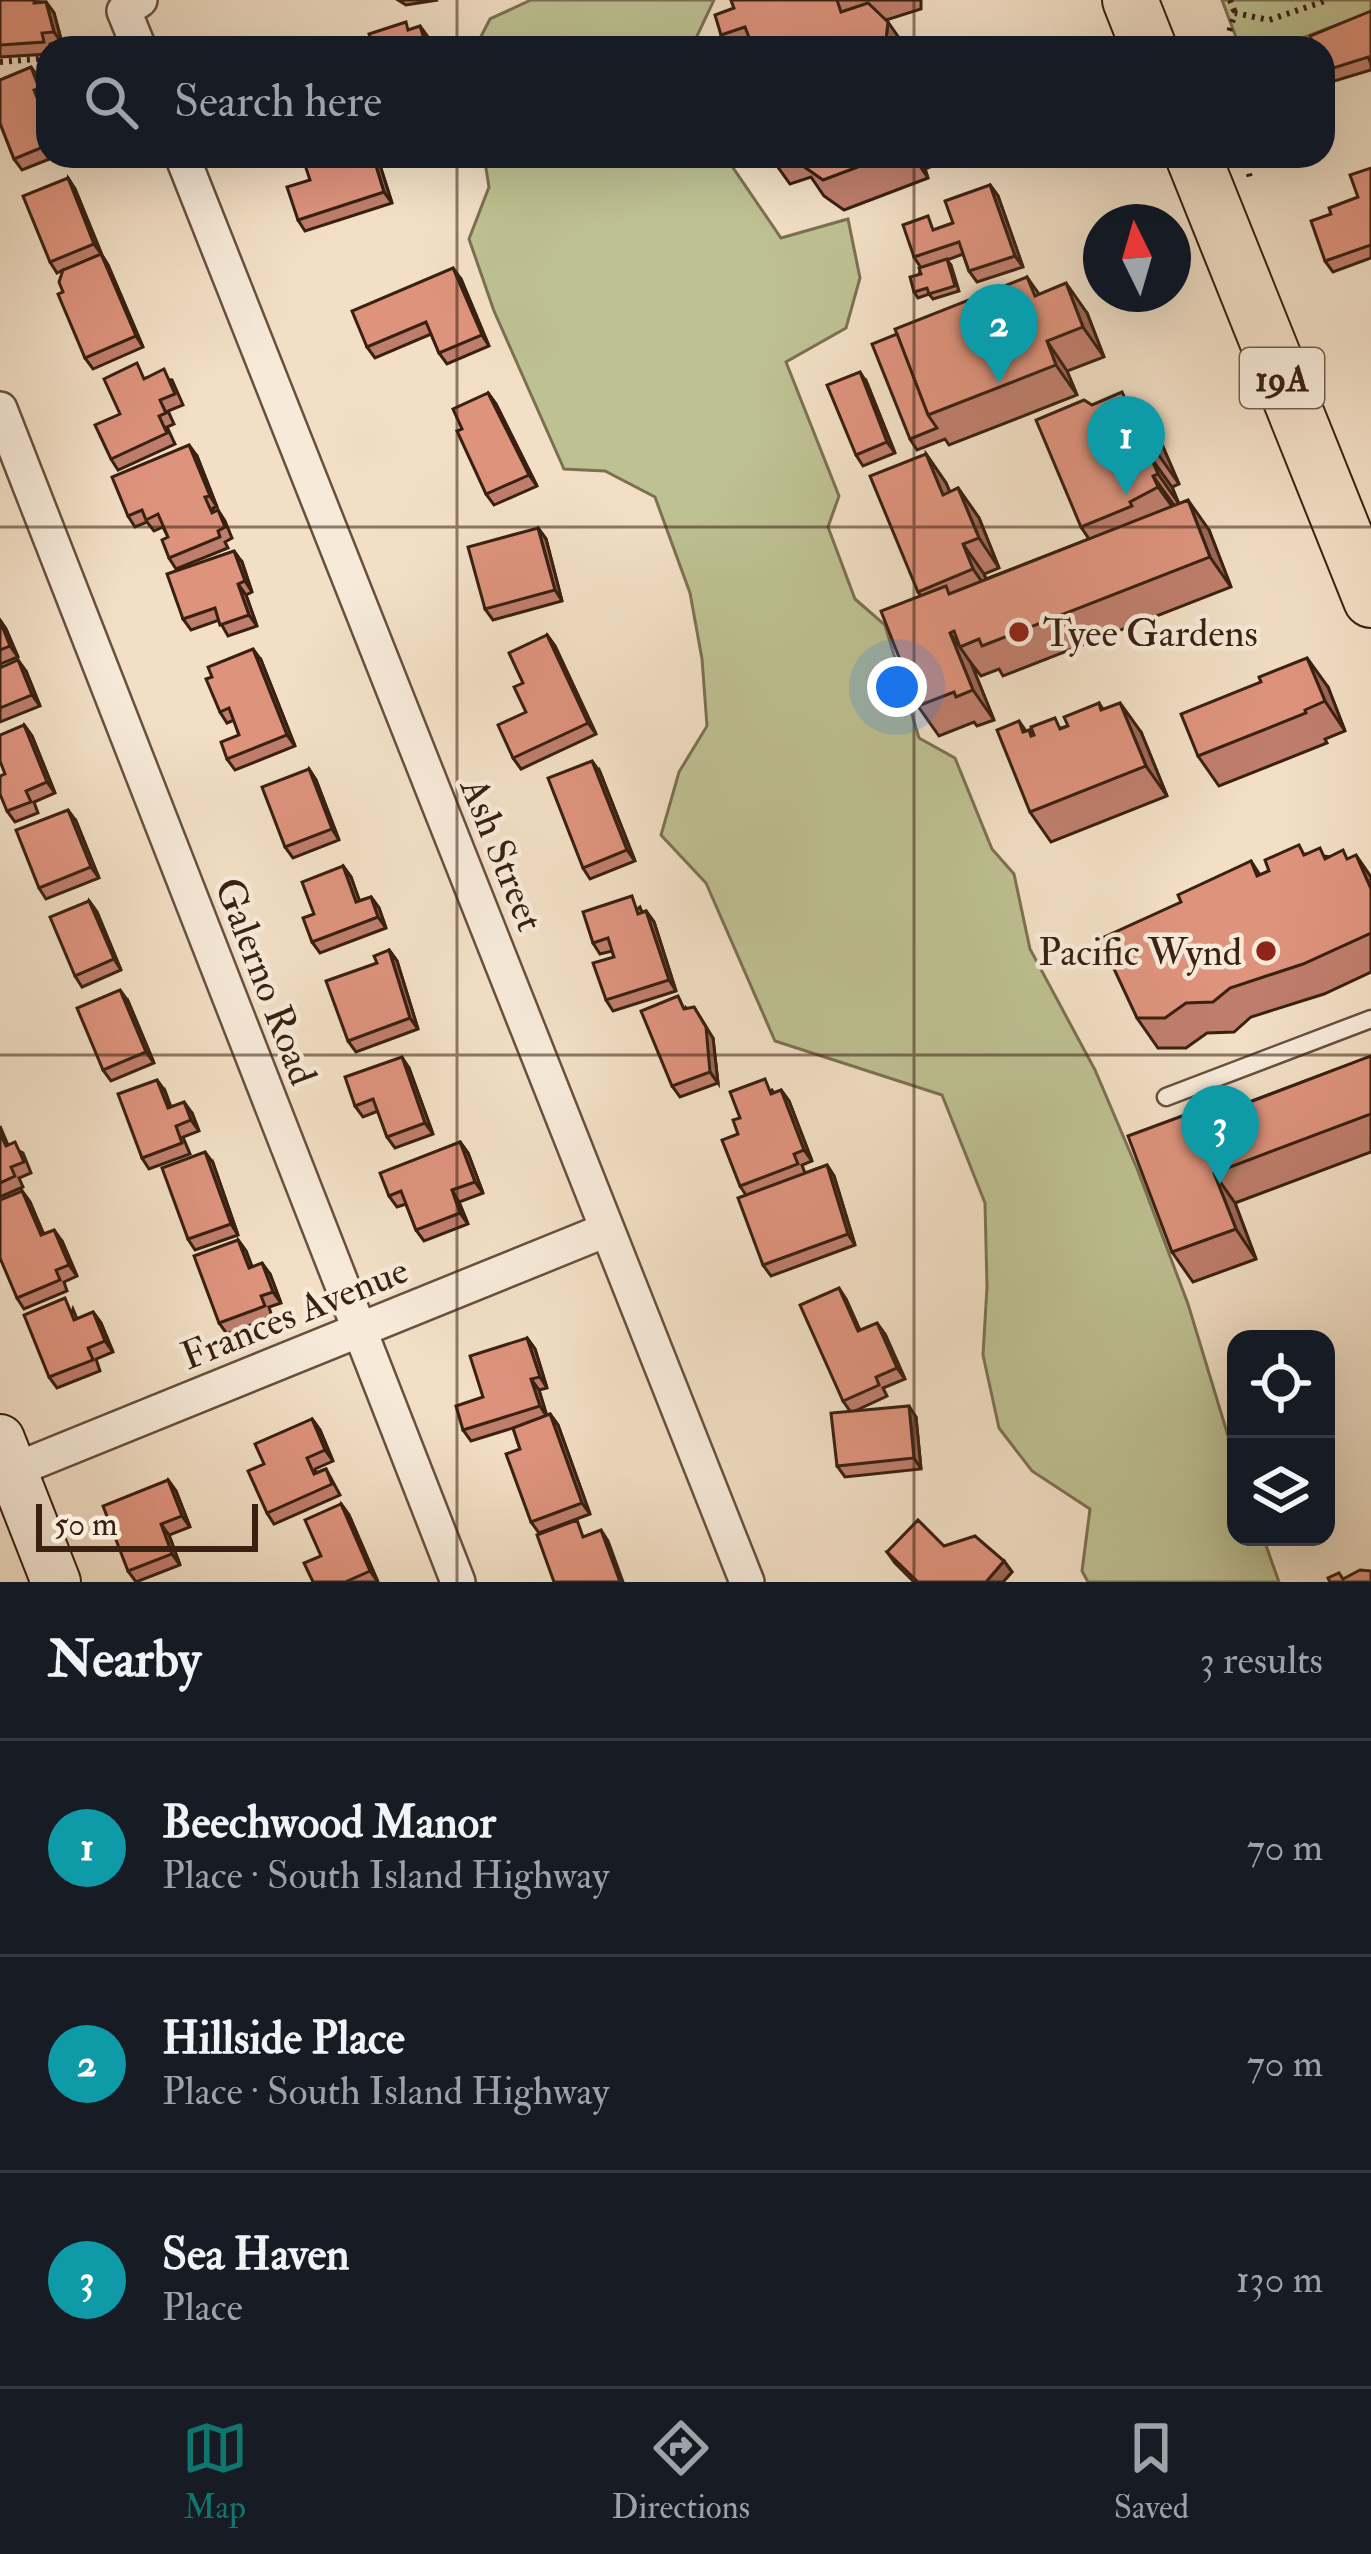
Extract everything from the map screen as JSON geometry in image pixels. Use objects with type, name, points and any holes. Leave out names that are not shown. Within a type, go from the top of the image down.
[{"type":"main road","points":[[1130,0],[1144,36]]},
{"type":"main road","name":"19A","points":[[1197,168],[1371,600]]},
{"type":"street","points":[[134,36],[124,10],[140,0]]},
{"type":"street","name":"Ash Street","points":[[187,168],[747,1582]]},
{"type":"street","name":"Galerno Road","points":[[0,409],[458,1582]]},
{"type":"street","name":"Frances Avenue","points":[[6,1455],[358,1332],[606,1230]]},
{"type":"street","points":[[6,1455],[56,1582]]},
{"type":"lane","points":[[1166,1097],[1371,1019]]},
{"type":"path","points":[[1227,36],[1234,13],[1231,0]]},
{"type":"path","points":[[1234,13],[1269,20],[1328,0]]},
{"type":"path","points":[[0,62],[36,59]]},
{"type":"green space","points":[[531,0],[714,0],[697,36],[481,36],[490,19]]},
{"type":"green space","points":[[1222,0],[1371,0],[1371,12],[1308,36],[1236,36]]},
{"type":"green space","points":[[486,168],[733,168],[781,238],[848,219],[860,278],[846,328],[786,362],[839,496],[828,527],[855,599],[885,625],[919,738],[955,758],[992,849],[1014,874],[1030,949],[1095,1070],[1188,1304],[1227,1432],[1227,1546],[1266,1546],[1279,1582],[1088,1582],[1082,1571],[1090,1509],[1032,1471],[999,1428],[983,1355],[985,1203],[942,1095],[775,1041],[706,883],[661,835],[679,772],[707,726],[690,593],[655,497],[605,471],[564,469],[494,311],[469,239],[489,187]]},
{"type":"building","points":[[0,0],[46,2],[54,32],[36,36],[36,43],[0,45]]},
{"type":"building","points":[[731,0],[837,0],[841,12],[868,3],[888,22],[886,36],[748,36],[745,27],[721,35],[715,15],[734,8]]},
{"type":"building","points":[[1371,11],[1371,64],[1368,57],[1335,68],[1335,36],[1310,36]]},
{"type":"building","points":[[406,22],[408,30],[420,26],[423,36],[370,36]]},
{"type":"building","points":[[31,67],[36,80],[36,150],[14,159],[0,123],[0,80]]},
{"type":"building","points":[[306,168],[377,168],[384,192],[298,220],[287,187],[310,180]]},
{"type":"building","points":[[806,168],[855,168],[823,180]]},
{"type":"building","points":[[1371,168],[1371,245],[1325,261],[1311,221],[1358,197],[1350,175]]},
{"type":"building","points":[[68,178],[94,244],[50,262],[23,196]]},
{"type":"building","points":[[990,185],[1015,256],[969,271],[959,242],[914,257],[903,225],[928,216],[933,230],[953,223],[945,201]]},
{"type":"building","points":[[101,254],[136,336],[85,358],[58,294],[63,292],[59,282],[63,270]]},
{"type":"building","points":[[947,259],[955,286],[929,294],[927,288],[914,292],[910,277],[921,274],[919,268]]},
{"type":"building","points":[[453,268],[482,335],[439,353],[426,322],[367,347],[352,311]]},
{"type":"building","points":[[1027,277],[1035,296],[1066,283],[1083,327],[1047,341],[1056,365],[928,415],[895,329]]},
{"type":"building","points":[[897,334],[937,428],[910,439],[872,344]]},
{"type":"building","points":[[137,363],[144,379],[164,369],[175,394],[160,400],[166,413],[159,416],[167,433],[111,459],[95,425],[120,414],[104,379]]},
{"type":"building","points":[[860,372],[887,442],[856,455],[827,385]]},
{"type":"building","points":[[1122,392],[1129,407],[1137,404],[1158,454],[1151,458],[1158,487],[1130,502],[1132,506],[1081,527],[1036,420],[1084,400],[1092,405]]},
{"type":"building","points":[[488,393],[529,475],[486,494],[457,431],[462,429],[453,409]]},
{"type":"building","points":[[189,445],[212,513],[218,510],[225,527],[218,531],[220,537],[169,558],[162,540],[168,537],[158,514],[146,520],[142,510],[128,516],[112,477]]},
{"type":"building","points":[[926,454],[943,495],[958,488],[979,538],[963,544],[973,569],[918,592],[870,476]]},
{"type":"building","points":[[1188,500],[1210,557],[982,646],[979,639],[960,647],[954,631],[950,633],[973,690],[918,706],[881,611],[946,586],[949,594]]},
{"type":"building","points":[[538,528],[555,590],[485,609],[468,547]]},
{"type":"building","points":[[234,551],[245,581],[238,584],[249,615],[220,625],[215,608],[183,619],[167,574]]},
{"type":"building","points":[[0,621],[10,646],[0,650]]},
{"type":"building","points":[[547,635],[588,723],[513,758],[498,725],[526,712],[514,687],[523,683],[509,653]]},
{"type":"building","points":[[253,649],[287,735],[227,759],[221,742],[239,735],[229,708],[220,712],[206,679],[212,677],[208,667]]},
{"type":"building","points":[[1307,658],[1325,701],[1198,756],[1181,714]]},
{"type":"building","points":[[18,660],[32,695],[0,708],[0,668]]},
{"type":"building","points":[[1099,703],[1101,710],[1120,703],[1146,766],[1030,812],[997,730],[1019,721],[1023,732],[1029,730],[1031,736],[1031,727],[1055,718],[1060,729],[1068,726],[1064,717]]},
{"type":"building","points":[[24,725],[47,782],[26,791],[31,802],[7,811],[0,794],[0,776],[5,774],[0,735]]},
{"type":"building","points":[[592,761],[627,850],[583,868],[548,778]]},
{"type":"building","points":[[309,769],[332,829],[285,847],[262,787]]},
{"type":"building","points":[[68,810],[91,867],[39,888],[16,830]]},
{"type":"building","name":"Pacific Wynd","points":[[1299,845],[1304,855],[1320,848],[1325,859],[1343,850],[1347,859],[1356,855],[1371,889],[1371,933],[1303,964],[1230,988],[1213,1002],[1186,1003],[1165,1018],[1137,1018],[1100,939],[1181,902],[1178,895],[1251,861],[1257,876],[1269,871],[1265,860]]},
{"type":"building","points":[[343,866],[356,902],[371,897],[378,917],[312,942],[303,918],[314,914],[302,882]]},
{"type":"building","points":[[632,896],[638,914],[646,911],[669,980],[606,1000],[593,963],[614,957],[608,938],[593,943],[583,912]]},
{"type":"building","points":[[89,901],[114,959],[75,976],[50,917]]},
{"type":"building","points":[[389,950],[410,1018],[348,1041],[326,981],[377,963],[374,956]]},
{"type":"building","points":[[120,990],[146,1052],[103,1070],[77,1008]]},
{"type":"building","points":[[678,996],[684,1009],[694,1007],[706,1027],[710,1072],[672,1086],[641,1011]]},
{"type":"building","points":[[1371,1056],[1371,1114],[1214,1173],[1236,1229],[1172,1252],[1128,1136],[1193,1112],[1197,1122]]},
{"type":"building","points":[[402,1057],[425,1123],[387,1137],[373,1099],[355,1106],[345,1077]]},
{"type":"building","points":[[765,1079],[771,1094],[781,1090],[804,1150],[794,1154],[798,1164],[740,1186],[722,1140],[738,1134],[733,1120],[740,1118],[730,1092]]},
{"type":"building","points":[[157,1080],[168,1108],[184,1102],[191,1120],[176,1126],[182,1143],[142,1158],[118,1094]]},
{"type":"building","points":[[0,1133],[6,1146],[15,1142],[24,1162],[11,1167],[15,1176],[0,1183]]},
{"type":"building","points":[[460,1142],[475,1182],[452,1190],[460,1213],[416,1230],[401,1191],[389,1196],[380,1173]]},
{"type":"building","points":[[205,1152],[231,1224],[188,1239],[162,1168]]},
{"type":"building","points":[[827,1165],[848,1234],[763,1265],[738,1198]]},
{"type":"building","points":[[22,1191],[41,1235],[54,1230],[69,1265],[56,1270],[60,1280],[17,1298],[0,1258],[0,1200]]},
{"type":"building","points":[[238,1240],[249,1268],[262,1263],[273,1292],[261,1296],[265,1306],[219,1323],[194,1256]]},
{"type":"building","points":[[839,1288],[858,1331],[877,1323],[897,1368],[876,1377],[879,1385],[843,1401],[800,1305]]},
{"type":"building","points":[[65,1298],[74,1320],[93,1312],[105,1341],[88,1348],[93,1360],[49,1377],[24,1315]]},
{"type":"building","points":[[527,1338],[540,1377],[531,1379],[540,1406],[463,1430],[456,1406],[483,1397],[470,1356]]},
{"type":"building","points":[[909,1406],[914,1458],[837,1466],[831,1413]]},
{"type":"building","points":[[550,1414],[582,1503],[531,1522],[506,1454],[520,1449],[513,1428]]},
{"type":"building","points":[[312,1419],[325,1450],[307,1458],[314,1474],[326,1469],[332,1484],[267,1513],[248,1471],[264,1464],[255,1444]]},
{"type":"building","points":[[168,1480],[182,1516],[161,1524],[172,1554],[128,1571],[103,1506]]},
{"type":"building","points":[[341,1504],[370,1571],[345,1582],[313,1582],[304,1563],[321,1556],[305,1520]]},
{"type":"building","points":[[577,1520],[583,1537],[601,1530],[620,1582],[554,1582],[537,1535]]},
{"type":"building","points":[[918,1520],[944,1546],[975,1536],[1004,1561],[986,1582],[918,1582],[887,1552]]},
{"type":"building","points":[[1360,1570],[1371,1571],[1371,1582],[1330,1582],[1328,1578],[1339,1573],[1343,1579]]},
{"type":"place","name":"Hillside Place","points":[[999,383]]},
{"type":"place","name":"Beechwood Manor","points":[[1126,495]]},
{"type":"place","name":"Tyee Gardens","points":[[1019,632]]},
{"type":"place","name":"Pacific Wynd","points":[[1266,951]]},
{"type":"place","name":"Sea Haven","points":[[1220,1184]]}]
